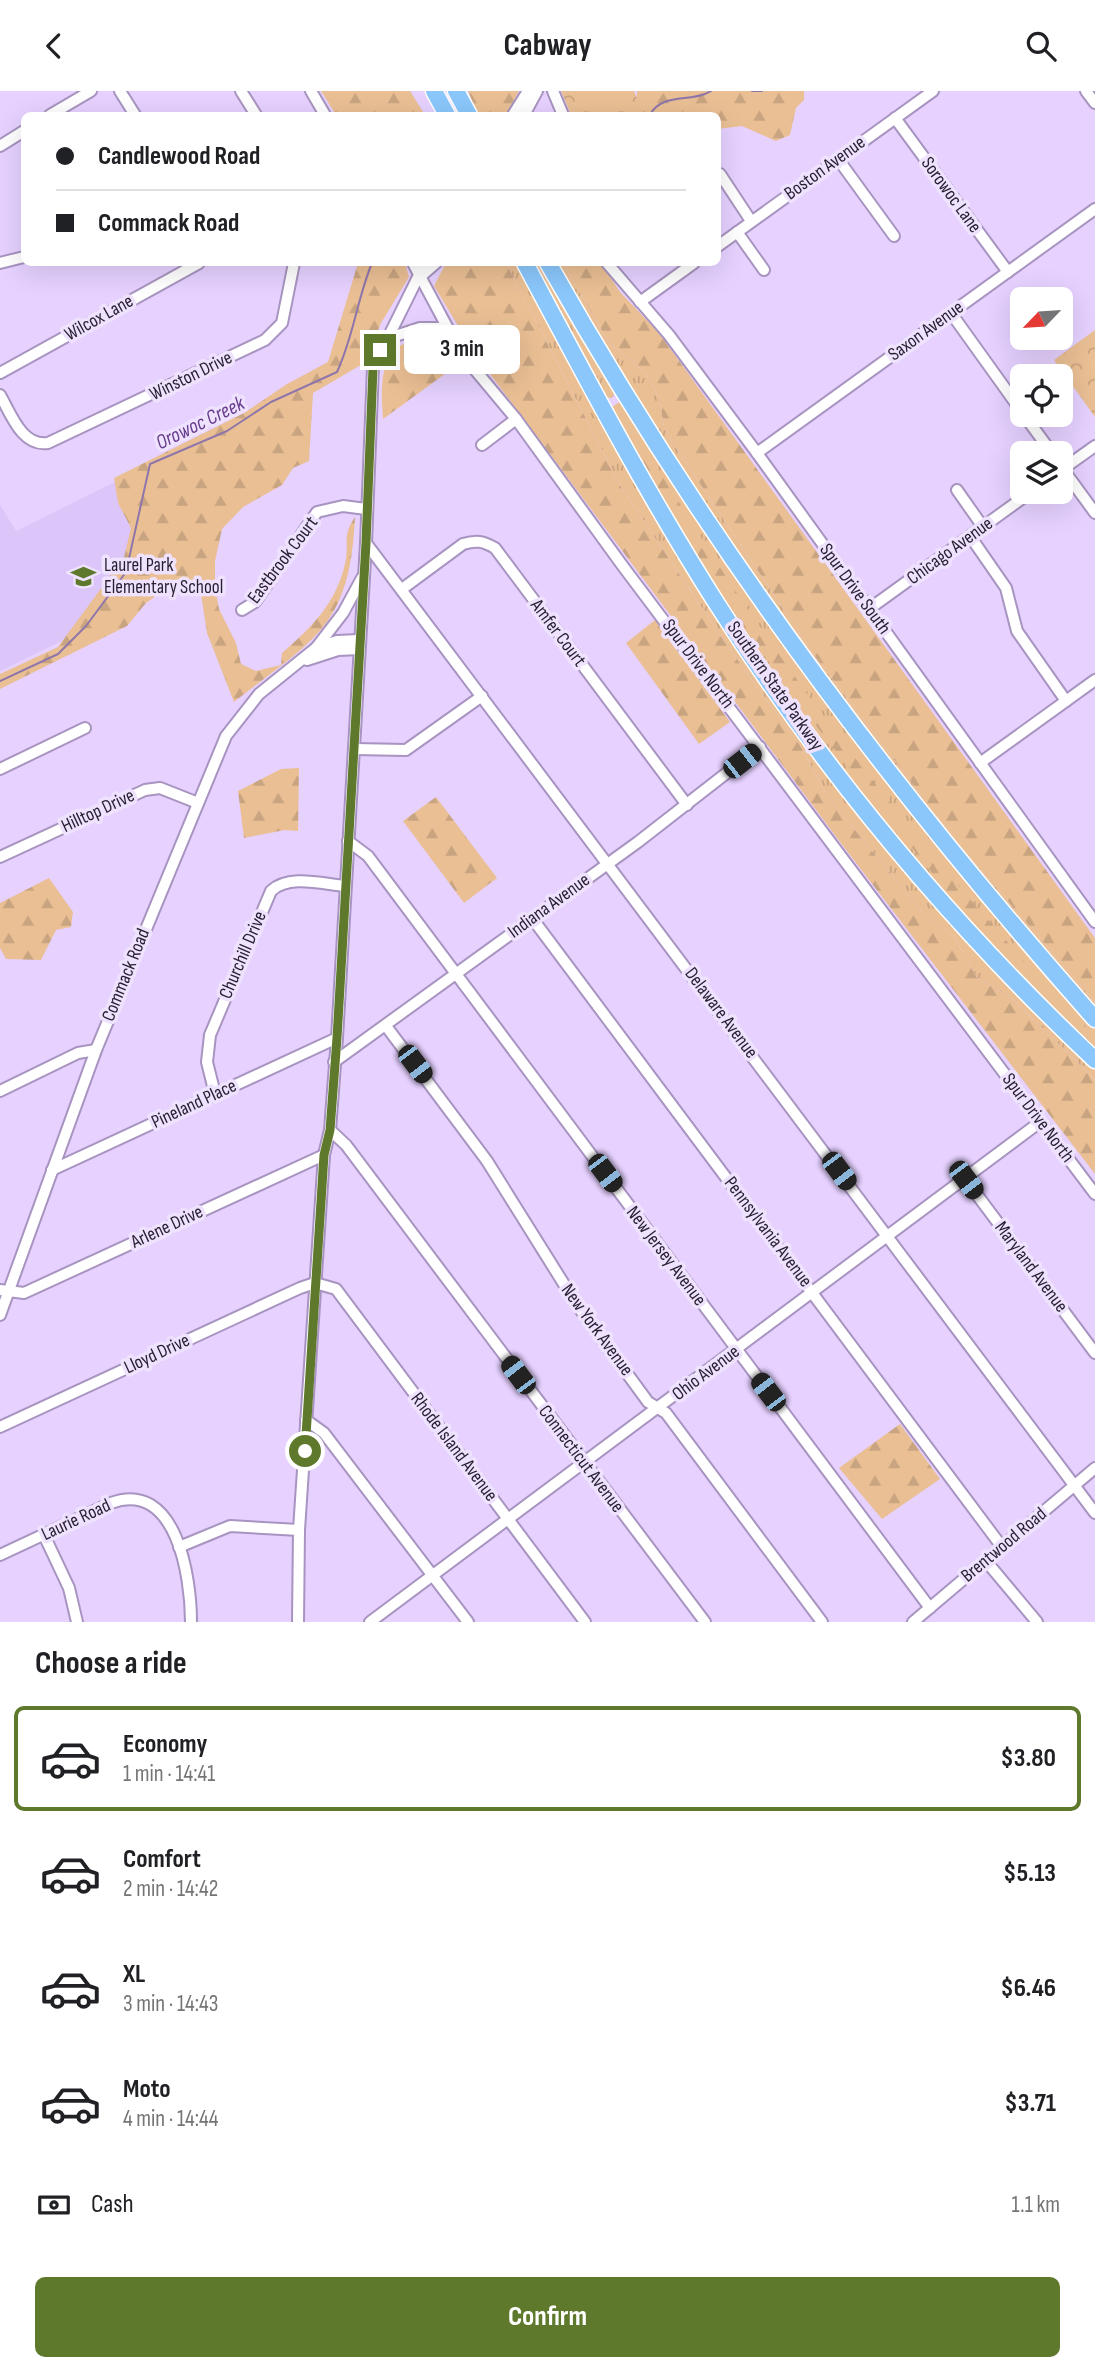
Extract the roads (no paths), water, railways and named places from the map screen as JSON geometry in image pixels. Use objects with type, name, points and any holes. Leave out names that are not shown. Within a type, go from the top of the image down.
[{"type":"highway","points":[[434,91],[445,112]]},
{"type":"highway","points":[[456,91],[467,112]]},
{"type":"highway","name":"Southern State Parkway","points":[[527,266],[656,503],[718,605],[799,722],[882,830],[933,890],[1021,986],[1095,1061]]},
{"type":"highway","name":"Southern State Parkway","points":[[550,266],[667,460],[813,674],[948,849],[1095,1019]]},
{"type":"street","points":[[55,112],[89,91]]},
{"type":"street","points":[[120,91],[133,112]]},
{"type":"street","points":[[241,91],[254,112]]},
{"type":"street","points":[[311,91],[323,112]]},
{"type":"street","points":[[515,112],[528,91]]},
{"type":"street","points":[[526,112],[537,91]]},
{"type":"street","points":[[553,91],[562,112]]},
{"type":"street","name":"Boston Avenue","points":[[721,244],[933,91]]},
{"type":"street","points":[[1086,91],[1095,103]]},
{"type":"street","name":"Sorowoc Lane","points":[[895,118],[1007,272]]},
{"type":"street","points":[[0,146],[21,133]]},
{"type":"street","points":[[838,159],[894,236]]},
{"type":"street","points":[[721,176],[751,221]]},
{"type":"street","name":"Saxon Avenue","points":[[757,453],[1095,209]]},
{"type":"street","points":[[737,232],[764,270]]},
{"type":"street","points":[[0,263],[13,263],[21,259]]},
{"type":"street","name":"Wilcox Lane","points":[[0,373],[194,266]]},
{"type":"street","name":"Winston Drive","points":[[0,395],[21,431],[38,445],[48,443],[265,340],[282,323],[293,266]]},
{"type":"street","name":"Spur Drive North","points":[[415,266],[419,278],[461,352],[516,419],[1095,1194]]},
{"type":"street","points":[[298,1622],[299,1530],[324,1155],[330,1130],[337,1038],[366,543],[373,368],[424,266]]},
{"type":"street","points":[[419,278],[433,266]]},
{"type":"street","name":"Spur Drive South","points":[[610,266],[669,335],[757,453],[1094,918]]},
{"type":"street","points":[[640,302],[690,266]]},
{"type":"street","points":[[951,313],[1010,396]]},
{"type":"street","points":[[389,338],[420,328],[446,328]]},
{"type":"street","points":[[482,445],[516,419]]},
{"type":"street","points":[[1073,461],[1095,446]]},
{"type":"street","points":[[1073,485],[1095,513]]},
{"type":"street","points":[[957,490],[983,527]]},
{"type":"street","name":"Chicago Avenue","points":[[869,609],[1015,504]]},
{"type":"street","name":"Eastbrook Court","points":[[242,610],[257,598],[317,512],[343,506],[366,509]]},
{"type":"street","points":[[970,536],[1006,588],[1017,631],[1066,701]]},
{"type":"street","name":"Amfer Court","points":[[402,589],[463,544],[474,540],[495,548],[687,805]]},
{"type":"street","name":"Delaware Avenue","points":[[366,543],[1095,1513]]},
{"type":"street","name":"Commack Road","points":[[0,1315],[4,1292],[96,1050],[226,736],[259,694],[316,648],[343,613],[364,576]]},
{"type":"street","points":[[316,648],[337,641],[359,645]]},
{"type":"street","name":"Commack Road","points":[[300,663],[359,645]]},
{"type":"street","points":[[980,763],[1095,680]]},
{"type":"street","points":[[354,749],[406,750],[482,696]]},
{"type":"street","points":[[0,769],[85,728]]},
{"type":"street","name":"Indiana Avenue","points":[[334,1062],[687,805],[760,747]]},
{"type":"street","name":"Hilltop Drive","points":[[0,857],[145,790],[160,788],[198,803]]},
{"type":"street","name":"New Jersey Avenue","points":[[348,841],[368,856],[930,1608]]},
{"type":"street","name":"Churchill Drive","points":[[215,1094],[207,1062],[210,1035],[271,891],[280,883],[293,881],[345,886]]},
{"type":"street","name":"Pennsylvania Avenue","points":[[532,918],[1002,1547]]},
{"type":"street","name":"New York Avenue","points":[[386,1026],[487,1161],[577,1305],[648,1402],[666,1413],[822,1622]]},
{"type":"street","name":"Pineland Place","points":[[52,1170],[337,1038]]},
{"type":"street","points":[[0,1091],[78,1053],[96,1050]]},
{"type":"street","name":"Ohio Avenue","points":[[370,1622],[966,1180],[1040,1122]]},
{"type":"street","name":"Connecticut Avenue","points":[[330,1130],[346,1145],[705,1622]]},
{"type":"street","name":"Arlene Drive","points":[[4,1292],[24,1293],[324,1155]]},
{"type":"street","name":"Maryland Avenue","points":[[966,1180],[1095,1353]]},
{"type":"street","name":"Lloyd Drive","points":[[0,1427],[316,1283]]},
{"type":"street","name":"Rhode Island Avenue","points":[[316,1283],[336,1289],[585,1622]]},
{"type":"street","points":[[306,1420],[324,1433],[468,1622]]},
{"type":"street","name":"Brentwood Road","points":[[913,1622],[1095,1468]]},
{"type":"street","name":"Laurie Road","points":[[0,1555],[124,1498],[142,1499],[158,1507],[180,1547],[187,1575],[191,1622]]},
{"type":"street","points":[[180,1547],[230,1526],[299,1530]]},
{"type":"street","points":[[44,1535],[69,1588],[77,1622]]},
{"type":"street","points":[[986,1561],[1037,1622]]},
{"type":"waterway","name":"Orowoc Creek","points":[[652,112],[669,100],[695,97],[711,91]]},
{"type":"waterway","name":"Orowoc Creek","points":[[752,91],[762,91]]},
{"type":"waterway","name":"Orowoc Creek","points":[[0,681],[58,654],[86,626],[126,572],[150,464],[227,431],[271,402],[337,372],[371,266]]},
{"type":"place","name":"Laurel Park Elementary School","points":[[84,576]]}]
